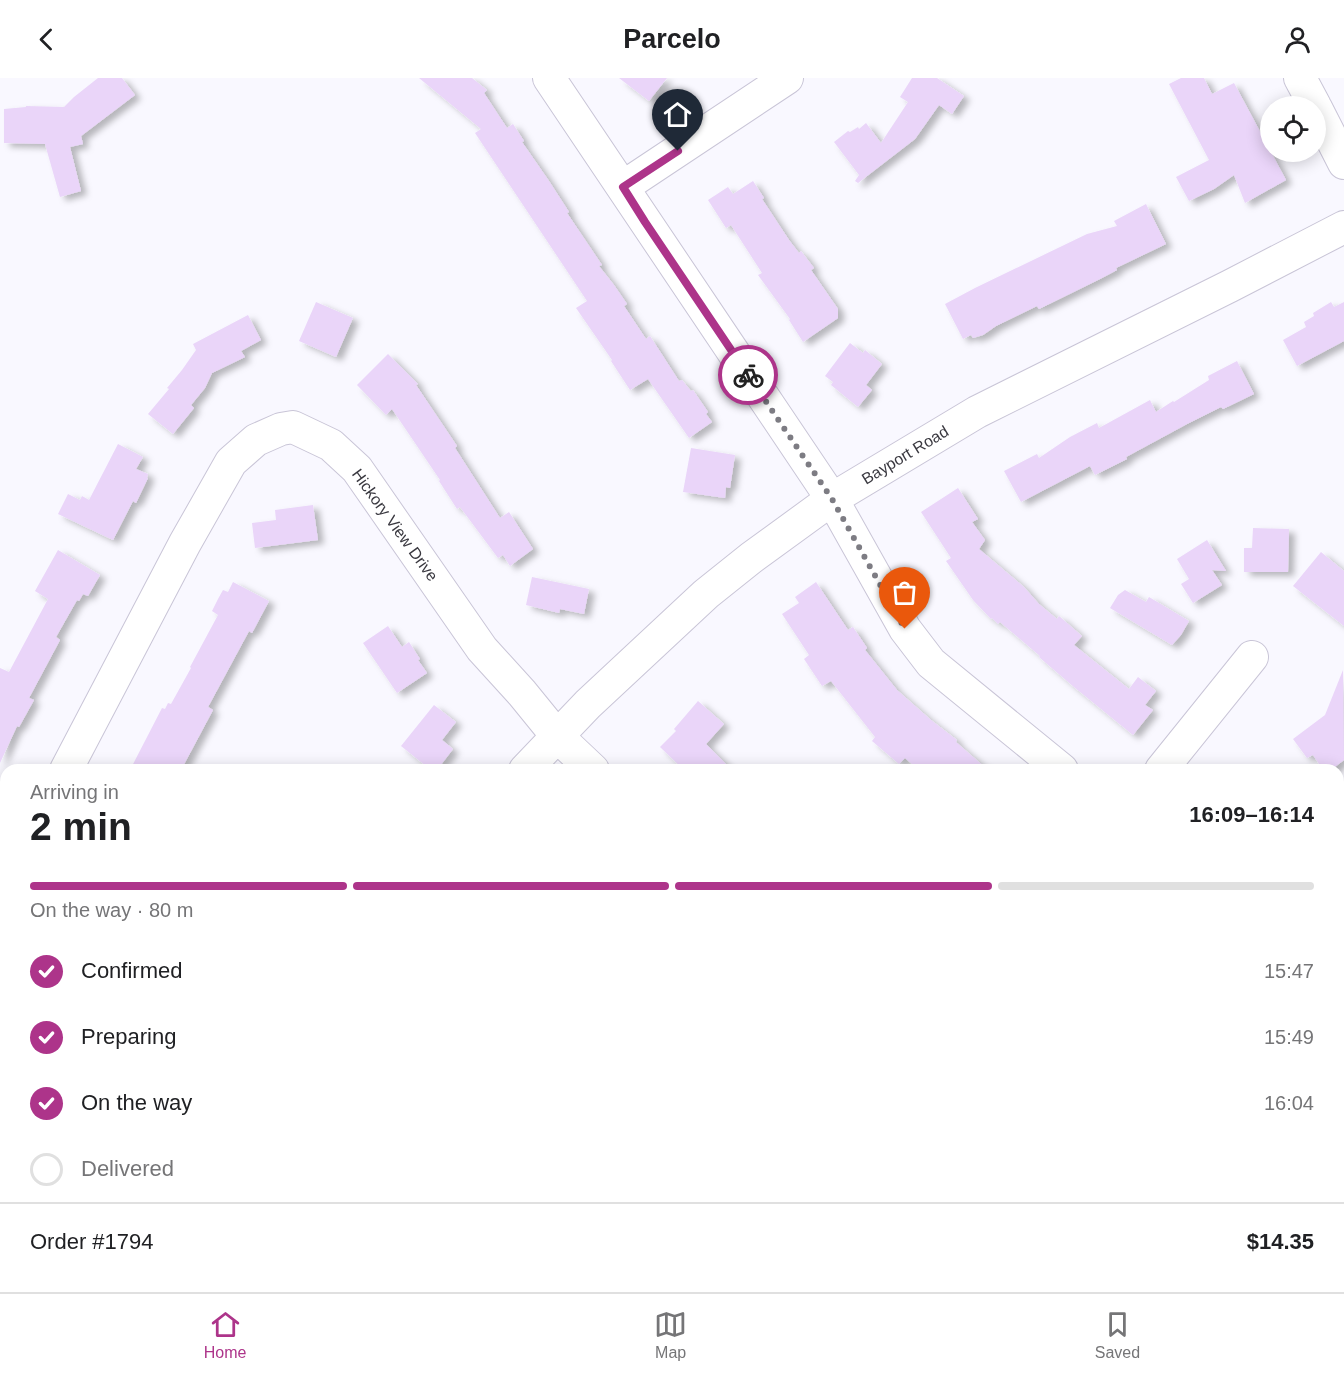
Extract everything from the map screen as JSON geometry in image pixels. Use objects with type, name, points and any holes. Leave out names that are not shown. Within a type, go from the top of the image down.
[{"type":"street","points":[[549,78],[832,499],[905,629],[932,663],[1055,764]]},
{"type":"street","points":[[623,187],[787,78]]},
{"type":"street","points":[[1300,78],[1309,96]]},
{"type":"street","points":[[1326,128],[1344,163]]},
{"type":"street","name":"Bayport Road","points":[[531,764],[588,704],[706,594],[832,499],[977,412],[1344,227]]},
{"type":"street","name":"Hickory View Drive","points":[[69,764],[185,543],[231,462],[256,440],[281,429],[293,427],[331,446],[357,469],[482,649],[557,736],[587,764]]},
{"type":"street","points":[[1166,764],[1252,657]]},
{"type":"building","points":[[98,78],[122,78],[135,95],[81,136],[83,144],[70,147],[81,191],[60,197],[45,144],[4,143],[4,109],[26,106],[64,107]]},
{"type":"building","points":[[419,78],[472,78],[487,90],[484,93],[507,128],[513,124],[524,141],[522,142],[602,265],[599,266],[627,304],[624,306],[646,339],[650,336],[679,381],[682,380],[691,391],[693,390],[712,422],[689,438],[648,379],[630,390],[576,308],[587,301],[475,133],[481,129]]},
{"type":"building","points":[[619,78],[667,78],[649,101]]},
{"type":"building","points":[[912,78],[937,78],[964,96],[952,114],[939,105],[915,139],[858,183],[855,181],[859,175],[834,142],[848,131],[858,127],[859,129],[866,123],[881,143],[908,102],[900,97]]},
{"type":"building","points":[[1181,78],[1204,78],[1212,94],[1234,83],[1260,132],[1260,162],[1276,162],[1286,180],[1245,203],[1234,175],[1214,189],[1189,201],[1176,177],[1209,160],[1169,84]]},
{"type":"building","points":[[753,181],[789,240],[814,268],[811,270],[838,309],[838,318],[803,342],[790,319],[758,275],[762,273],[731,225],[726,228],[708,200],[728,187],[733,194]]},
{"type":"building","points":[[1146,204],[1166,244],[1039,309],[1037,306],[983,335],[973,338],[971,335],[963,339],[945,304],[1087,234],[1117,226],[1114,221]]},
{"type":"building","points":[[316,302],[353,318],[336,357],[299,341]]},
{"type":"building","points":[[1331,302],[1334,307],[1344,302],[1344,341],[1297,366],[1283,340],[1306,327],[1304,322],[1314,316],[1313,313]]},
{"type":"building","points":[[248,315],[261,340],[241,351],[245,357],[212,373],[205,388],[191,405],[194,408],[173,434],[148,414],[196,350],[193,344]]},
{"type":"building","points":[[850,343],[863,353],[865,350],[882,364],[866,385],[872,390],[858,407],[831,385],[833,382],[825,376]]},
{"type":"building","points":[[388,354],[418,384],[416,385],[457,446],[455,448],[500,518],[509,512],[533,549],[510,566],[503,555],[498,558],[460,507],[457,509],[392,409],[386,415],[357,385]]},
{"type":"building","points":[[1237,361],[1254,394],[1187,424],[1095,475],[1090,466],[1021,502],[1004,471],[1037,454],[1039,458],[1070,437],[1097,423],[1099,428],[1150,400],[1156,412],[1209,380],[1208,376]]},
{"type":"building","points":[[118,444],[143,457],[136,469],[148,474],[148,478],[136,503],[133,501],[113,540],[58,514],[68,494],[80,500],[82,496],[89,500]]},
{"type":"building","points":[[691,448],[735,455],[730,488],[726,487],[725,498],[683,492]]},
{"type":"building","points":[[958,488],[978,519],[972,522],[985,540],[979,549],[1024,587],[1039,604],[1057,619],[1059,616],[1082,636],[1074,645],[1129,689],[1138,677],[1156,691],[1145,705],[1153,710],[1133,735],[1000,622],[998,624],[991,619],[973,600],[946,561],[951,558],[921,512]]},
{"type":"building","points":[[313,505],[318,540],[255,548],[252,523],[276,520],[275,510]]},
{"type":"building","points":[[1253,528],[1289,529],[1288,572],[1244,572],[1244,548],[1252,548]]},
{"type":"building","points":[[1207,540],[1226,571],[1212,570],[1222,585],[1193,603],[1181,584],[1189,579],[1177,559]]},
{"type":"building","points":[[58,550],[100,575],[88,596],[83,594],[79,601],[77,600],[56,637],[60,640],[29,698],[34,700],[19,727],[17,726],[0,763],[0,668],[9,672],[48,599],[35,591]]},
{"type":"building","points":[[1321,552],[1344,571],[1344,626],[1293,586]]},
{"type":"building","points":[[532,577],[589,589],[584,614],[560,609],[559,613],[526,605]]},
{"type":"building","points":[[233,582],[269,601],[252,633],[249,631],[208,707],[213,710],[184,764],[133,764],[162,708],[165,709],[168,703],[171,704],[191,668],[218,615],[212,611],[218,599],[223,590],[228,592]]},
{"type":"building","points":[[816,582],[848,630],[853,627],[867,648],[865,650],[897,690],[957,740],[956,742],[981,764],[912,764],[905,758],[899,764],[872,741],[875,737],[831,681],[822,686],[804,659],[809,655],[782,614],[799,603],[795,597]]},
{"type":"building","points":[[1125,590],[1146,602],[1149,597],[1189,621],[1172,645],[1110,608],[1118,595]]},
{"type":"building","points":[[388,626],[402,647],[409,642],[427,673],[397,693],[363,643]]},
{"type":"building","points":[[1343,670],[1344,760],[1339,764],[1319,764],[1313,755],[1307,758],[1293,739],[1325,715]]},
{"type":"building","points":[[698,701],[724,724],[706,744],[726,764],[678,764],[660,747],[676,731],[674,729]]},
{"type":"building","points":[[434,705],[456,722],[442,740],[453,749],[442,764],[424,764],[401,746]]},
{"type":"way so far","points":[[748,375],[832,499],[905,629]]},
{"type":"route","points":[[678,151],[623,187],[748,375]]}]
